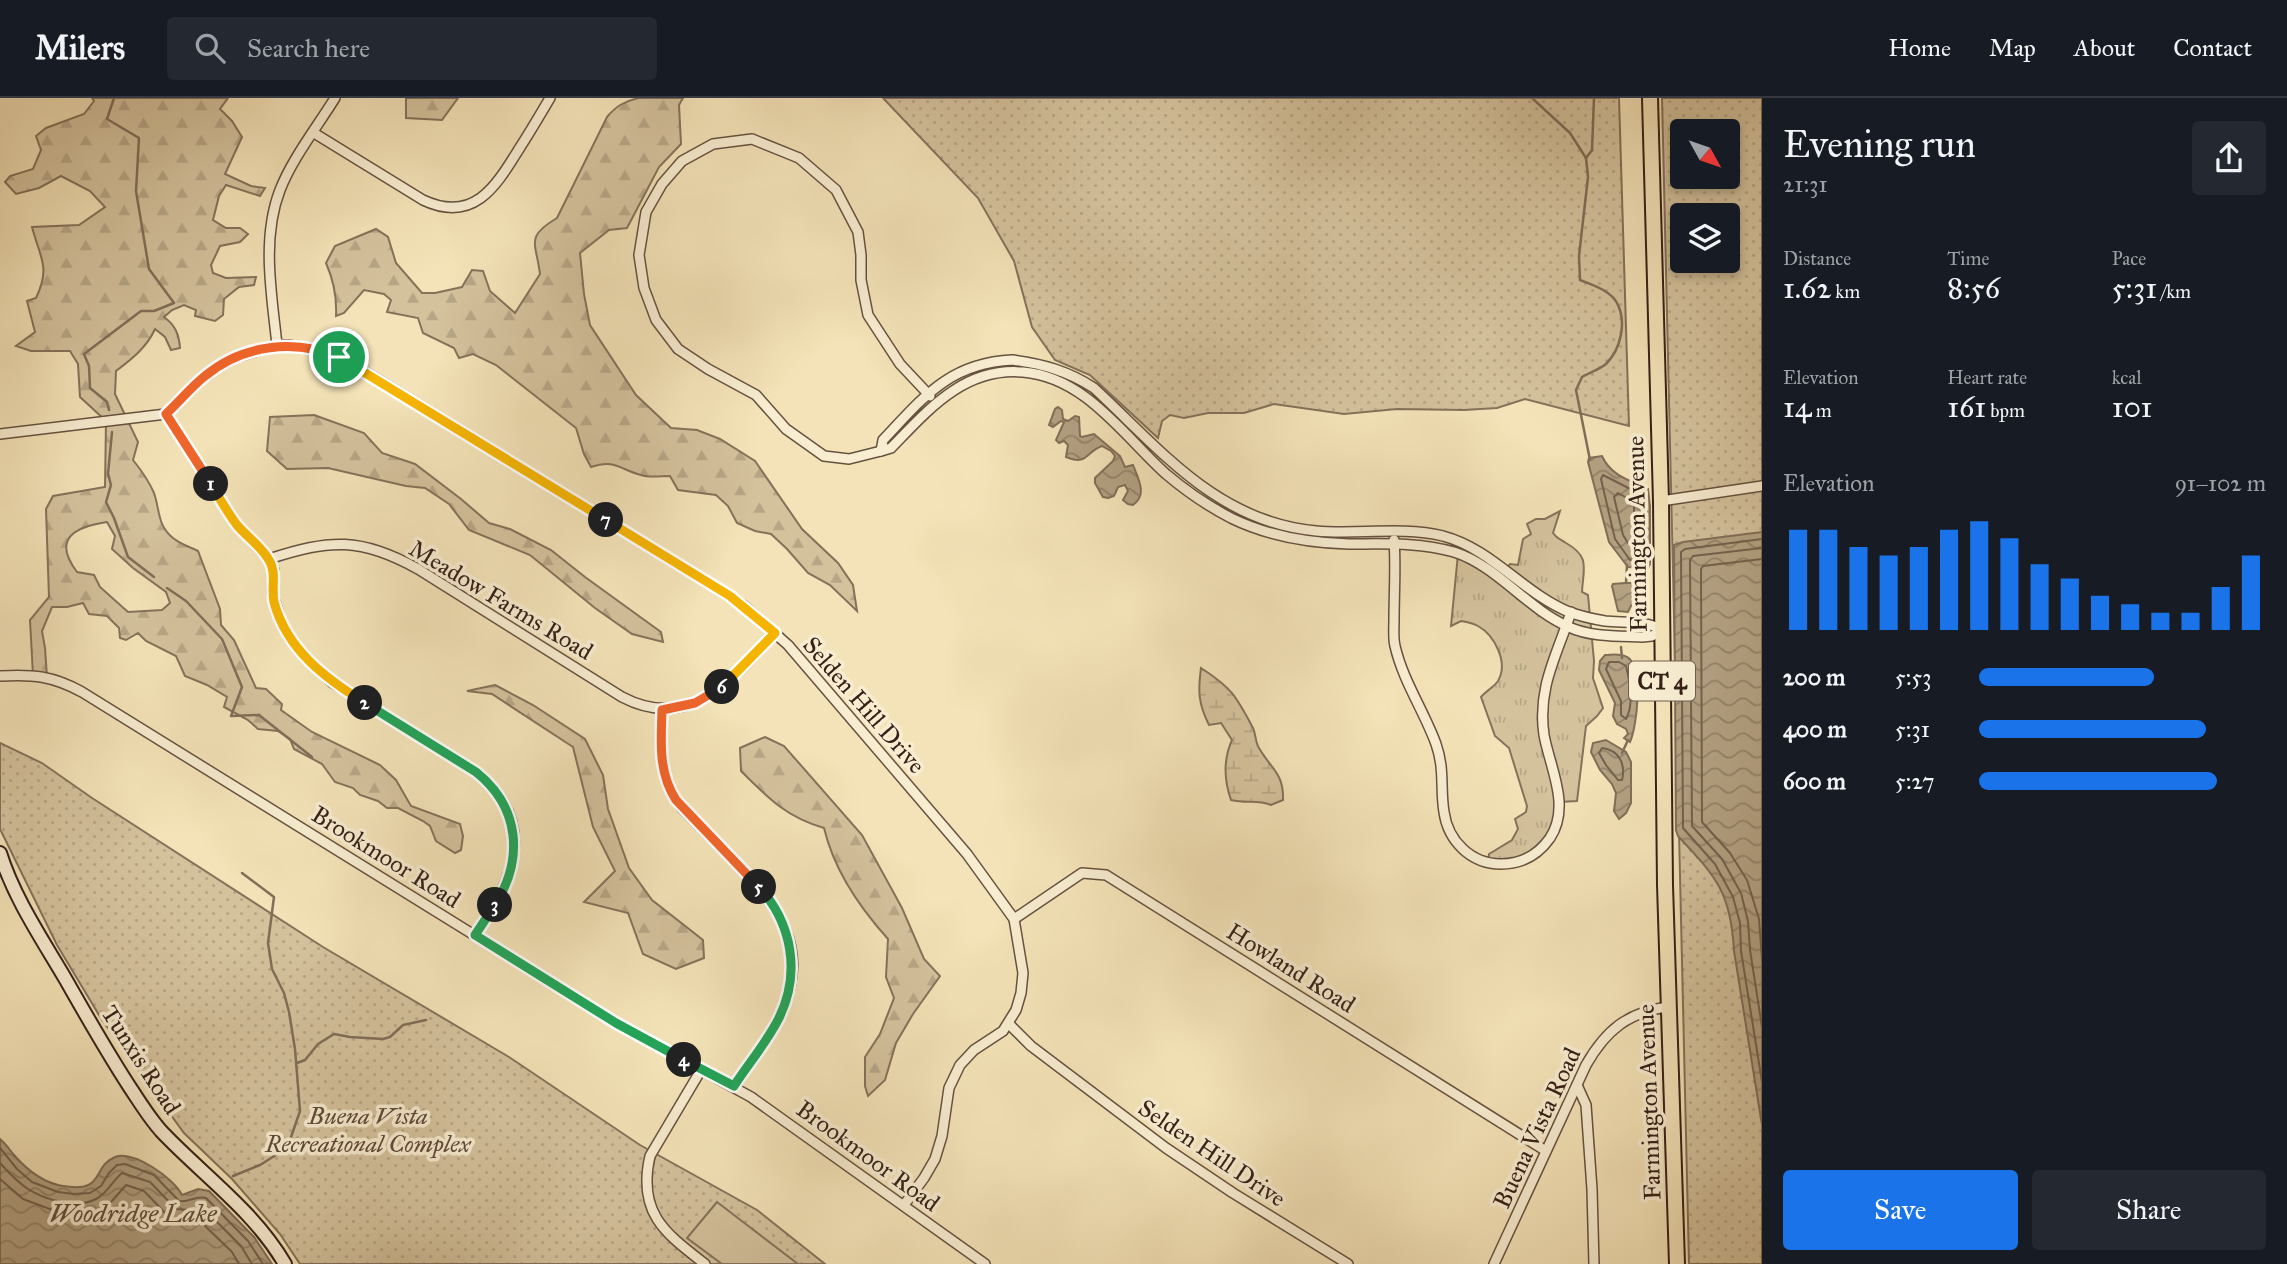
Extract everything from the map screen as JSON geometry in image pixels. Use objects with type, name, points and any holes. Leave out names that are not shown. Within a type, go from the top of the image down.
[{"type":"main road","name":"Farmington Avenue","points":[[1650,98],[1661,501],[1668,1007],[1677,1264]]},
{"type":"street","points":[[277,345],[270,265],[273,219],[283,184],[335,98]]},
{"type":"street","points":[[314,133],[423,200],[439,206],[456,206],[477,201],[495,187],[550,98]]},
{"type":"street","points":[[936,402],[900,364],[868,315],[861,280],[858,232],[836,190],[799,158],[752,139],[713,144],[682,161],[662,184],[646,212],[639,255],[644,288],[656,320],[678,349],[756,395],[786,429],[824,456],[849,459],[891,448],[936,402],[958,386],[994,372],[1023,372],[1045,376],[1078,391],[1166,474],[1193,496],[1233,519],[1266,532],[1322,543],[1433,546],[1479,564],[1532,604],[1567,626],[1590,632],[1642,637],[1662,631]]},
{"type":"street","name":"Selden Hill Drive","points":[[166,414],[206,375],[226,362],[277,345],[327,352],[356,366],[730,596],[775,633],[967,854],[1014,919],[1023,980],[1019,1001],[1009,1024],[1031,1046],[1166,1148],[1348,1264]]},
{"type":"street","points":[[881,451],[883,440],[927,393],[953,375],[993,361],[1038,363],[1059,369],[1094,388],[1180,471],[1247,512],[1276,524],[1300,529],[1442,536],[1496,561],[1552,603],[1571,612],[1601,620],[1647,624],[1662,631]]},
{"type":"street","points":[[0,434],[166,414],[236,524],[269,559],[274,570],[272,592],[276,610],[289,637],[307,660],[333,683],[476,772],[499,797],[513,830],[513,862],[503,890],[475,935]]},
{"type":"street","points":[[1661,501],[1762,486]]},
{"type":"street","points":[[1394,532],[1394,644],[1407,683],[1437,747],[1443,774],[1444,813],[1452,837],[1466,853],[1488,864],[1514,864],[1528,859],[1551,836],[1558,819],[1560,796],[1546,744],[1542,701],[1550,669],[1571,612]]},
{"type":"street","name":"Meadow Farms Road","points":[[269,559],[328,544],[357,545],[389,554],[418,569],[622,697],[662,710]]},
{"type":"street","points":[[734,1086],[780,1015],[790,982],[791,948],[784,926],[771,902],[671,793],[662,767],[662,710],[685,706],[714,693],[775,633]]},
{"type":"street","name":"Brookmoor Road","points":[[0,676],[20,674],[47,677],[82,692],[616,1023],[734,1086],[985,1264]]},
{"type":"street","name":"Tunxis Road","points":[[0,853],[25,908],[113,1062],[150,1117],[176,1146],[234,1199],[285,1264]]},
{"type":"street","name":"Howland Road","points":[[1014,919],[1082,873],[1106,875],[1546,1151]]},
{"type":"street","name":"Buena Vista Road","points":[[1494,1264],[1592,1055],[1609,1033],[1626,1019],[1638,1013],[1668,1007]]},
{"type":"street","points":[[904,1205],[934,1159],[942,1136],[949,1088],[960,1065],[974,1050],[1009,1024]]},
{"type":"street","points":[[701,1070],[650,1156],[648,1175],[652,1208],[659,1224],[673,1240],[705,1264]]},
{"type":"street","points":[[1577,1085],[1586,1105],[1592,1176],[1594,1264]]},
{"type":"green space","points":[[92,98],[228,98],[220,109],[242,137],[225,174],[251,186],[265,188],[260,196],[226,185],[219,196],[213,220],[226,228],[240,228],[248,234],[240,242],[220,246],[211,265],[213,273],[226,278],[256,277],[254,285],[239,287],[224,299],[223,315],[215,321],[195,316],[196,310],[184,305],[172,310],[164,317],[176,330],[180,348],[171,350],[165,337],[155,329],[143,347],[116,371],[115,394],[138,442],[133,460],[152,489],[164,528],[176,540],[198,551],[220,609],[221,625],[234,640],[256,688],[266,689],[282,704],[281,710],[312,732],[380,765],[396,780],[411,806],[460,824],[463,836],[461,850],[455,853],[436,841],[430,826],[423,821],[398,808],[387,808],[378,801],[360,795],[353,788],[335,782],[322,764],[294,749],[290,739],[278,731],[258,729],[248,720],[224,707],[227,697],[185,676],[176,656],[146,641],[138,633],[126,640],[120,638],[119,628],[107,616],[89,614],[83,603],[52,607],[42,631],[47,677],[33,675],[30,620],[49,597],[46,509],[53,496],[105,487],[106,421],[80,397],[78,364],[70,351],[31,351],[16,346],[35,332],[27,301],[36,298],[43,278],[43,262],[32,227],[79,225],[105,207],[90,191],[61,176],[39,188],[16,194],[5,182],[10,176],[33,169],[41,150],[36,136],[46,128],[84,114],[94,101]],"holes":[[[107,522],[115,536],[112,549],[166,592],[170,603],[162,610],[128,612],[100,587],[94,575],[77,572],[70,561],[66,551],[67,543],[76,531]]]},
{"type":"green space","points":[[406,98],[458,98],[442,120],[406,118]]},
{"type":"green space","points":[[639,98],[683,98],[679,105],[681,144],[659,167],[627,228],[609,230],[580,253],[590,325],[636,395],[671,428],[697,430],[720,439],[755,461],[802,529],[838,563],[853,585],[857,611],[830,585],[808,573],[771,534],[737,523],[728,506],[716,495],[678,490],[670,476],[644,476],[612,464],[591,467],[576,428],[496,365],[473,354],[459,358],[454,348],[423,333],[418,318],[387,312],[391,300],[384,294],[364,290],[344,313],[336,316],[334,289],[326,263],[335,246],[376,229],[388,237],[396,263],[422,293],[462,287],[472,270],[483,271],[490,291],[515,313],[540,274],[535,241],[540,230],[557,218],[607,117],[621,104]]},
{"type":"green space","points":[[883,98],[1619,98],[1629,426],[1525,399],[1497,408],[1397,409],[1344,414],[1274,404],[1244,413],[1208,413],[1184,418],[1170,415],[1162,421],[1158,438],[1090,375],[1055,360],[1032,327],[1014,261],[978,198]]},
{"type":"green space","points":[[1662,98],[1762,98],[1762,1264],[1689,1264]]},
{"type":"green space","points":[[314,415],[364,433],[382,453],[415,464],[489,523],[510,529],[551,550],[661,632],[663,642],[632,634],[595,608],[530,555],[469,530],[449,504],[425,488],[328,468],[287,469],[267,451],[270,417]]},
{"type":"green space","points":[[1560,511],[1553,533],[1579,553],[1584,564],[1582,592],[1588,595],[1593,678],[1603,708],[1586,726],[1577,801],[1559,802],[1551,836],[1528,859],[1488,864],[1489,854],[1512,840],[1518,829],[1515,819],[1526,812],[1527,806],[1509,748],[1495,736],[1481,697],[1498,681],[1501,674],[1498,650],[1484,630],[1476,625],[1461,621],[1451,626],[1458,554],[1499,578],[1510,564],[1518,565],[1523,539],[1531,534],[1527,524]]},
{"type":"green space","points":[[1201,668],[1227,687],[1242,708],[1253,728],[1258,746],[1279,777],[1283,800],[1271,805],[1231,800],[1226,770],[1232,740],[1221,723],[1209,725],[1205,717],[1200,697]]},
{"type":"green space","points":[[495,685],[533,705],[585,739],[603,775],[608,809],[629,868],[652,900],[703,940],[704,958],[676,969],[643,954],[628,913],[584,902],[615,871],[593,827],[573,747],[492,694],[467,691]]},
{"type":"green space","points":[[765,737],[784,746],[862,835],[902,908],[924,959],[940,976],[896,1043],[885,1080],[868,1096],[865,1086],[865,1057],[880,1034],[894,998],[886,977],[888,939],[849,888],[834,859],[824,828],[788,812],[741,771],[740,748]]},
{"type":"green space","name":"Buena Vista Recreational Complex","points":[[0,743],[42,763],[323,947],[509,1057],[640,1145],[757,1210],[825,1264],[300,1264],[280,1234],[232,1179],[184,1133],[102,1020],[57,945],[0,829]]},
{"type":"green space","points":[[717,1202],[798,1264],[722,1264],[687,1238]]},
{"type":"water","points":[[1058,407],[1062,410],[1063,419],[1068,421],[1075,416],[1079,417],[1080,436],[1094,434],[1120,456],[1125,467],[1133,465],[1141,491],[1138,501],[1133,505],[1123,500],[1128,491],[1125,485],[1118,487],[1114,496],[1103,497],[1095,483],[1095,478],[1113,461],[1115,456],[1111,451],[1102,446],[1083,459],[1066,457],[1068,445],[1064,441],[1059,443],[1056,440],[1064,422],[1061,421],[1053,427],[1049,425]]},
{"type":"water","points":[[1602,456],[1616,473],[1648,489],[1648,568],[1628,567],[1609,542],[1588,462],[1589,458]]},
{"type":"water","points":[[1762,532],[1762,1125],[1725,899],[1712,875],[1678,836],[1676,830],[1674,545]]},
{"type":"water","points":[[1635,583],[1640,587],[1628,612],[1618,611],[1613,584]]},
{"type":"water","points":[[1605,655],[1627,657],[1636,672],[1637,711],[1630,742],[1624,738],[1628,734],[1626,729],[1617,724],[1613,716],[1615,703],[1599,670],[1600,661]]},
{"type":"water","points":[[1606,740],[1626,752],[1631,762],[1631,803],[1619,819],[1614,811],[1616,793],[1591,752],[1593,743]]},
{"type":"water","name":"Woodridge Lake","points":[[0,1139],[30,1171],[63,1186],[77,1187],[92,1183],[108,1161],[123,1156],[152,1167],[171,1181],[182,1195],[198,1189],[209,1191],[254,1237],[272,1264],[0,1264]]},
{"type":"waterway","points":[[109,410],[107,402],[90,388],[89,366],[84,354],[141,311],[154,311],[174,303],[149,269],[136,191],[139,138],[107,119],[114,98]]},
{"type":"waterway","points":[[1532,98],[1570,133],[1586,158],[1588,177],[1579,256],[1580,280],[1600,288],[1614,298],[1622,318],[1619,343],[1611,358],[1604,366],[1582,377],[1576,390],[1590,460]]},
{"type":"waterway","points":[[1586,158],[1592,150],[1594,98]]},
{"type":"waterway","points":[[112,432],[108,474],[111,485],[106,502],[128,557],[154,577]]},
{"type":"waterway","points":[[1626,583],[1627,565]]},
{"type":"waterway","points":[[167,588],[186,601],[222,639],[242,687],[231,716],[259,715],[312,757]]},
{"type":"waterway","points":[[1621,647],[1622,658]]},
{"type":"waterway","points":[[1622,753],[1628,740]]},
{"type":"waterway","points":[[233,1176],[260,1165],[284,1150],[300,1111],[289,1012],[284,993],[272,969],[268,943],[274,897],[242,873]]},
{"type":"waterway","points":[[297,1063],[305,1060],[318,1044],[334,1034],[383,1039],[390,1037],[403,1025],[426,1020]]},
{"type":"route","points":[[277,345],[288,345],[315,349],[339,357],[730,596],[775,633],[714,693],[685,706],[662,710],[662,767],[671,793],[682,808],[762,890],[779,915],[791,948],[790,982],[780,1015],[734,1086],[616,1023],[475,935],[503,890],[513,862],[513,830],[499,797],[476,772],[333,683],[302,653],[289,637],[276,610],[272,592],[274,570],[269,559],[236,524],[166,414],[212,370],[249,353],[277,345]]}]
